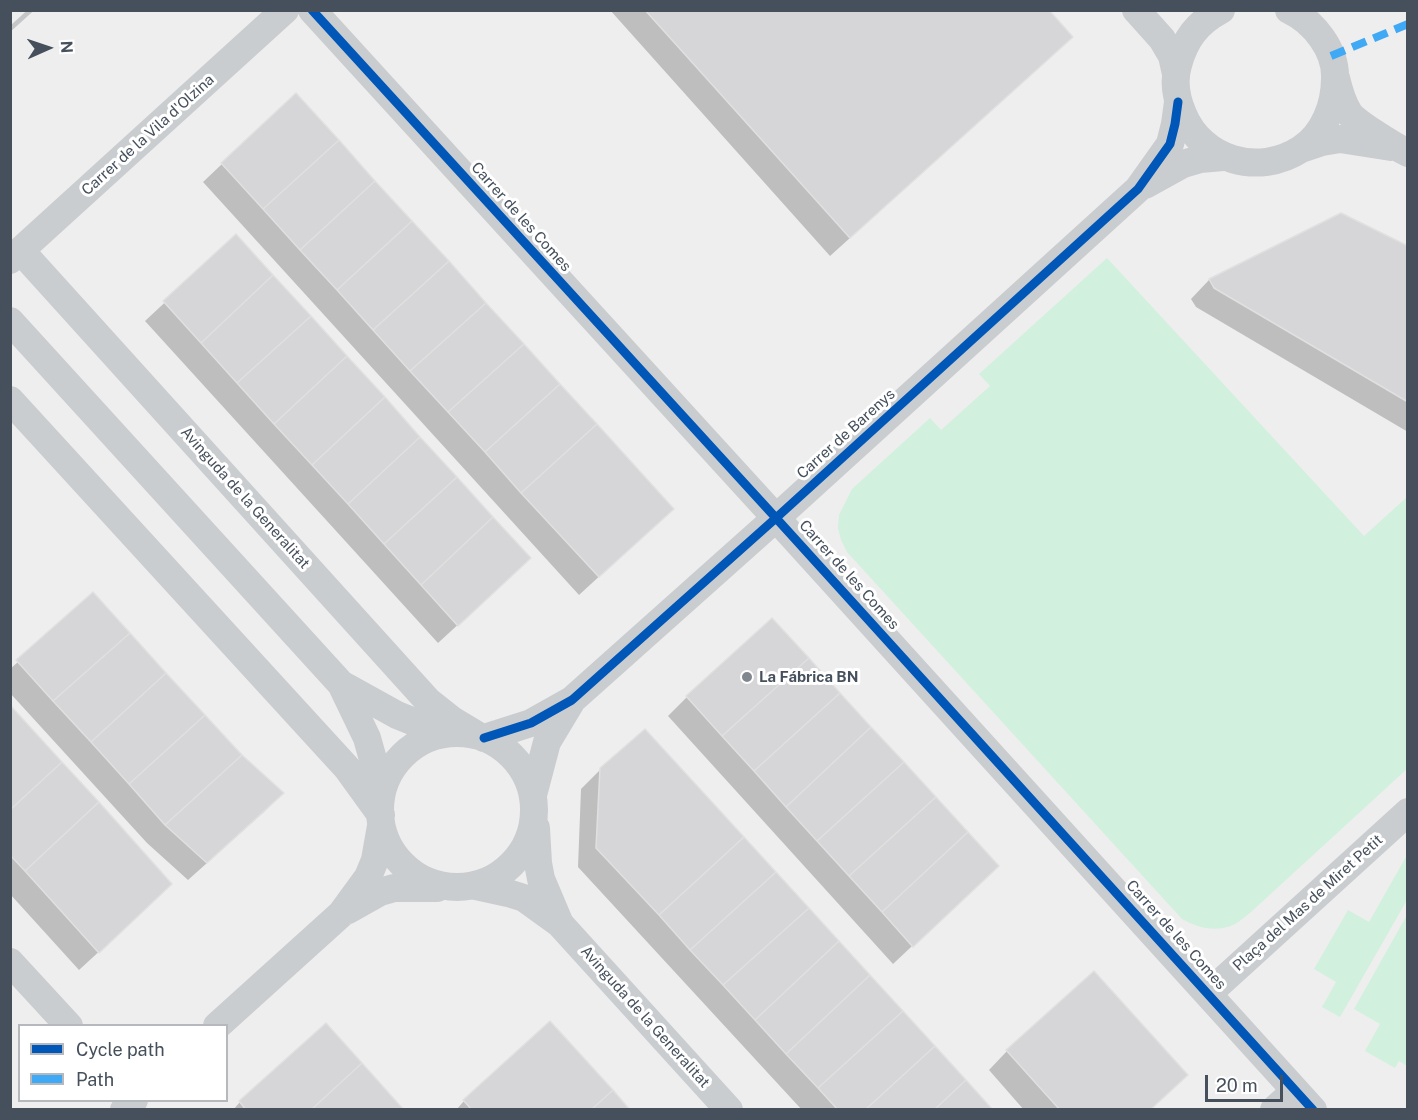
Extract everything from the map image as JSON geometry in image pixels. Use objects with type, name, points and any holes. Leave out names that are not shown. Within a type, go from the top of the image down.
[{"type":"street","name":"Carrer de la Vila d'Olzina","points":[[16,256],[285,10]]},
{"type":"street","name":"Carrer de les Comes","points":[[312,10],[1304,1100]]},
{"type":"street","points":[[1136,10],[1162,39],[1172,56],[1178,102],[1187,124],[1203,143],[1223,157],[1250,163],[1277,160],[1301,148],[1340,139],[1402,150]]},
{"type":"street","points":[[1176,74],[1181,52],[1193,32],[1209,17],[1221,10]]},
{"type":"street","points":[[1289,10],[1300,15],[1319,33],[1331,56],[1342,99],[1351,116],[1402,150]]},
{"type":"street","points":[[1301,148],[1321,129],[1333,104],[1336,76]]},
{"type":"street","name":"Carrer de Barenys","points":[[481,736],[531,723],[572,700],[1138,189],[1170,144],[1178,102]]},
{"type":"street","name":"Carrer de Barenys","points":[[1138,189],[1183,164],[1200,159],[1223,157]]},
{"type":"street","name":"Avinguda de la Generalitat","points":[[16,256],[428,701],[452,720],[481,736]]},
{"type":"street","points":[[10,321],[341,684],[367,738],[376,770],[381,814],[390,849],[405,868],[426,881],[462,887]]},
{"type":"street","points":[[10,400],[346,768],[381,814]]},
{"type":"street","points":[[341,684],[397,715],[424,726],[481,736],[500,744],[518,761],[530,782],[534,801],[532,833],[520,857],[500,876],[462,887],[394,888],[380,892],[341,914]]},
{"type":"street","name":"Carrer de Barenys","points":[[534,801],[547,742],[572,700]]},
{"type":"street","points":[[220,1024],[341,914],[368,877],[375,860],[387,776],[402,755],[423,740],[448,732]]},
{"type":"street","name":"Avinguda de la Generalitat","points":[[534,801],[537,863],[541,879],[560,924]]},
{"type":"street","name":"Plaça del Mas de Miret Petit","points":[[1209,993],[1407,812]]},
{"type":"street","name":"Avinguda de la Generalitat","points":[[462,887],[508,893],[524,898],[560,924],[729,1110]]},
{"type":"street","points":[[10,962],[67,1024]]},
{"type":"street","points":[[1274,1110],[1304,1100]]},
{"type":"green space","points":[[1107,258],[1364,536],[1407,497],[1407,769],[1251,912],[1228,927],[1215,929],[1201,927],[1182,919],[847,552],[838,528],[839,515],[852,489],[930,418],[941,430],[990,386],[979,374]]},
{"type":"green space","points":[[1407,855],[1407,900],[1340,1017],[1322,1007],[1336,982],[1314,969],[1348,910],[1369,922]]},
{"type":"green space","points":[[1407,915],[1407,1066],[1399,1061],[1395,1068],[1365,1051],[1380,1024],[1354,1009]]},
{"type":"building","points":[[645,10],[1049,10],[1073,37],[850,238]]},
{"type":"building","points":[[296,93],[339,140],[263,209],[221,163]]},
{"type":"building","points":[[339,140],[375,181],[300,250],[263,209]]},
{"type":"building","points":[[375,181],[412,221],[337,290],[300,250]]},
{"type":"building","points":[[1341,213],[1408,246],[1408,402],[1214,288],[1209,279]]},
{"type":"building","points":[[412,221],[449,261],[373,330],[337,290]]},
{"type":"building","points":[[236,234],[273,275],[201,343],[163,301]]},
{"type":"building","points":[[449,261],[486,303],[410,371],[373,330]]},
{"type":"building","points":[[273,275],[311,316],[237,383],[201,343]]},
{"type":"building","points":[[486,303],[524,344],[448,412],[410,371]]},
{"type":"building","points":[[311,316],[347,356],[274,424],[237,383]]},
{"type":"building","points":[[524,344],[560,384],[485,452],[448,412]]},
{"type":"building","points":[[347,356],[385,397],[312,465],[274,424]]},
{"type":"building","points":[[560,384],[597,424],[521,493],[485,452]]},
{"type":"building","points":[[385,397],[420,437],[348,504],[312,465]]},
{"type":"building","points":[[597,424],[674,509],[599,577],[521,493]]},
{"type":"building","points":[[420,437],[457,477],[384,544],[348,504]]},
{"type":"building","points":[[457,477],[493,517],[421,585],[384,544]]},
{"type":"building","points":[[493,517],[531,558],[458,626],[421,585]]},
{"type":"building","points":[[93,592],[130,633],[53,701],[16,660]]},
{"type":"building","name":"La Fábrica BN","points":[[772,618],[809,658],[722,736],[686,696]]},
{"type":"building","points":[[130,633],[166,673],[91,742],[53,701]]},
{"type":"building","points":[[809,658],[840,693],[754,771],[722,736]]},
{"type":"building","points":[[166,673],[205,715],[129,784],[91,742]]},
{"type":"building","points":[[840,693],[871,727],[786,807],[754,771]]},
{"type":"building","points":[[10,705],[62,762],[10,810]]},
{"type":"building","points":[[205,715],[242,755],[165,825],[129,784]]},
{"type":"building","points":[[871,727],[904,762],[817,841],[786,807]]},
{"type":"building","points":[[645,729],[744,837],[659,915],[596,848],[600,768]]},
{"type":"building","points":[[242,755],[284,793],[207,863],[165,825]]},
{"type":"building","points":[[62,762],[99,802],[25,871],[10,855],[10,810]]},
{"type":"building","points":[[904,762],[936,797],[849,876],[817,841]]},
{"type":"building","points":[[936,797],[968,832],[882,912],[849,876]]},
{"type":"building","points":[[99,802],[172,884],[99,953],[25,871]]},
{"type":"building","points":[[968,832],[999,866],[913,947],[882,912]]},
{"type":"building","points":[[744,837],[776,872],[690,950],[659,915]]},
{"type":"building","points":[[776,872],[809,908],[723,985],[690,950]]},
{"type":"building","points":[[809,908],[839,941],[755,1020],[723,985]]},
{"type":"building","points":[[839,941],[870,975],[786,1054],[755,1020]]},
{"type":"building","points":[[1094,971],[1188,1075],[1150,1110],[1060,1110],[1006,1050]]},
{"type":"building","points":[[870,975],[903,1011],[818,1088],[786,1054]]},
{"type":"building","points":[[903,1011],[935,1046],[865,1110],[838,1110],[818,1088]]},
{"type":"building","points":[[550,1021],[613,1090],[591,1110],[472,1110],[463,1100]]},
{"type":"building","points":[[326,1023],[362,1063],[311,1110],[246,1110],[239,1101]]},
{"type":"building","points":[[935,1046],[966,1080],[934,1110],[865,1110]]},
{"type":"building","points":[[362,1063],[404,1110],[311,1110]]},
{"type":"building","points":[[966,1080],[993,1110],[934,1110]]},
{"type":"building","points":[[613,1090],[630,1110],[591,1110]]},
{"type":"railway","points":[[10,29],[31,10]]},
{"type":"marked path","points":[[1331,56],[1408,24]]},
{"type":"cycle path","points":[[312,10],[1313,1110]]},
{"type":"cycle path","points":[[484,738],[531,723],[572,700],[1138,189],[1170,144],[1178,102]]},
{"type":"place","name":"La Fábrica BN","points":[[747,677]]}]
